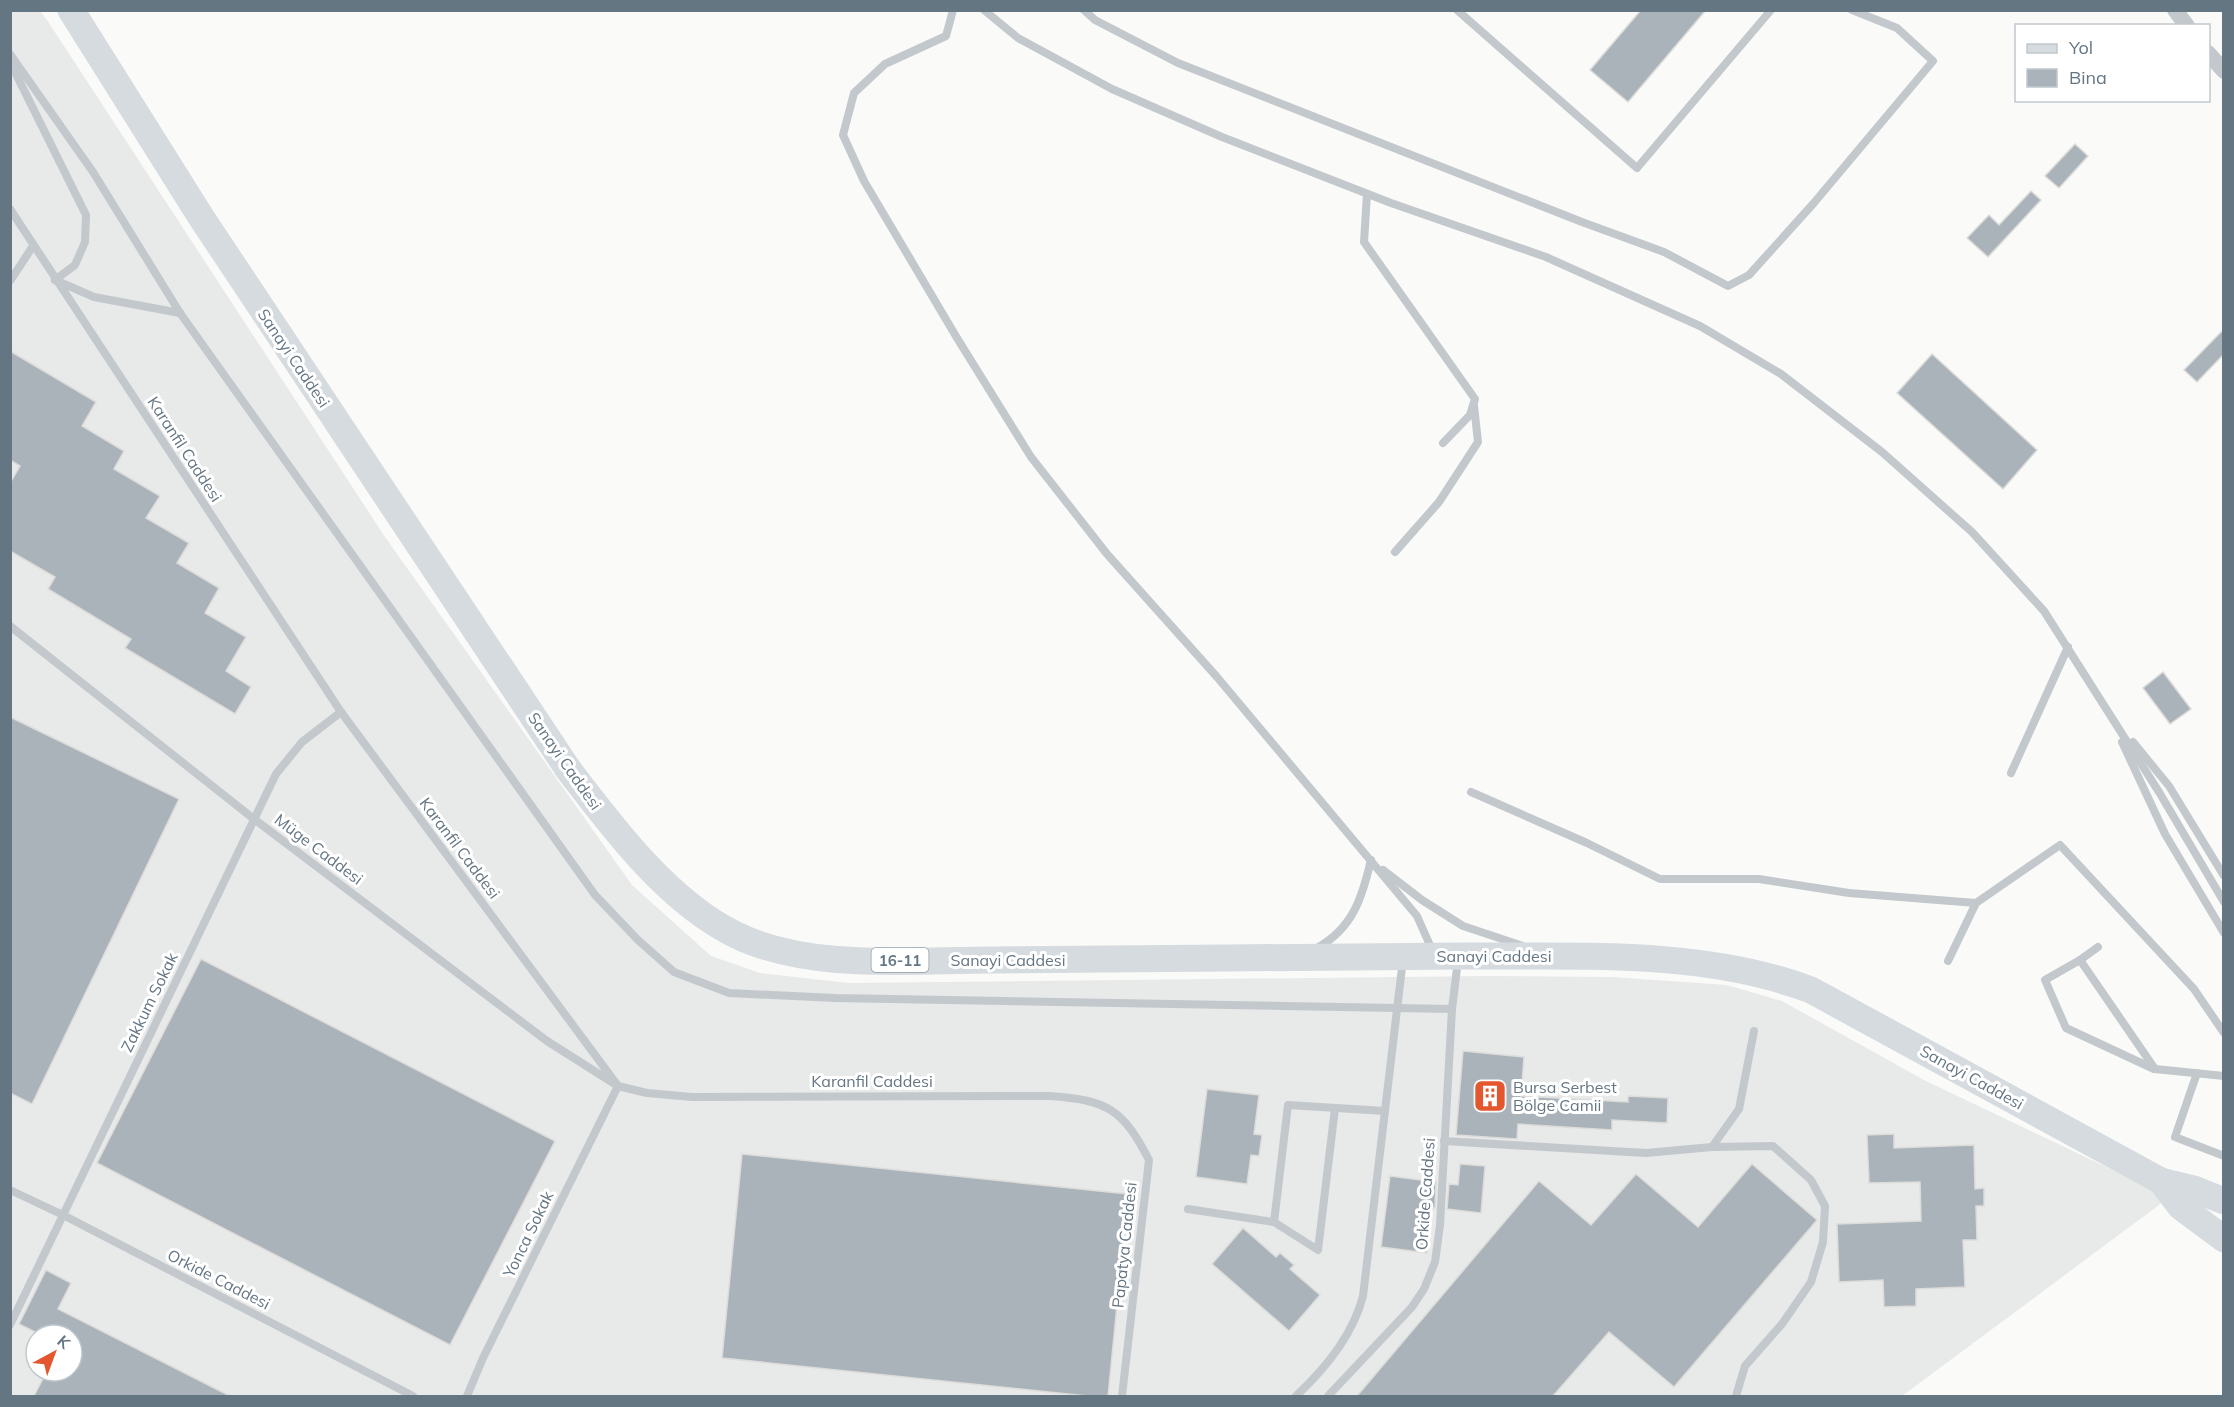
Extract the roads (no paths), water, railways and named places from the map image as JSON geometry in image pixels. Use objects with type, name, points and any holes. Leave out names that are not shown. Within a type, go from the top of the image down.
[{"type":"main road","name":"Sanayi Caddesi","points":[[71,10],[201,217],[568,769],[600,812],[671,889],[705,917],[736,935],[786,953],[841,960],[1127,960],[1403,955],[1560,956],[1700,963],[1764,974],[1811,990],[2161,1181]]},
{"type":"main road","points":[[2161,1181],[2194,1189],[2223,1201]]},
{"type":"main road","points":[[2161,1181],[2181,1207],[2223,1239]]},
{"type":"street","points":[[2175,10],[2186,24]]},
{"type":"street","points":[[2210,56],[2223,72]]},
{"type":"lane","points":[[952,10],[946,36],[885,64],[854,93],[843,135],[864,181],[957,339],[1031,456],[1107,554],[1217,677],[1371,860],[1447,956]]},
{"type":"lane","points":[[984,10],[1018,38],[1112,89],[1222,137],[1367,194],[1546,257],[1700,326],[1781,374],[1882,452],[1972,532],[2044,611],[2158,792],[2223,903]]},
{"type":"lane","points":[[1084,10],[1095,20],[1178,63],[1664,252],[1728,286],[1749,275],[1813,204],[1933,61],[1897,28],[1852,10]]},
{"type":"lane","points":[[1458,10],[1637,168],[1771,10]]},
{"type":"lane","points":[[10,54],[93,172],[180,313],[595,895],[638,940],[674,972],[729,993],[835,998],[1398,1006],[1452,1009]]},
{"type":"lane","points":[[10,63],[86,215],[85,242],[75,265],[55,280],[94,297],[180,313]]},
{"type":"lane","points":[[1367,194],[1364,242],[1475,399],[1478,442],[1439,502],[1395,552]]},
{"type":"lane","name":"Karanfil Caddesi","points":[[10,209],[341,712],[618,1086],[647,1093],[692,1097],[1050,1096],[1081,1098],[1112,1109]]},
{"type":"lane","points":[[10,281],[33,246]]},
{"type":"lane","points":[[1443,443],[1470,415],[1474,402]]},
{"type":"lane","name":"Müge Caddesi","points":[[10,626],[254,819],[547,1041],[618,1086]]},
{"type":"lane","points":[[2011,773],[2068,647]]},
{"type":"lane","name":"Zakkum Sokak","points":[[10,1325],[276,774],[302,742],[341,712]]},
{"type":"lane","points":[[2110,714],[2169,786],[2223,876]]},
{"type":"lane","points":[[2110,714],[2165,834],[2223,933]]},
{"type":"lane","points":[[1471,792],[1587,843],[1660,879],[1759,879],[1849,893],[1976,903]]},
{"type":"lane","points":[[1948,961],[1976,903],[2060,845],[2194,988],[2223,1032]]},
{"type":"lane","points":[[1300,957],[1331,940],[1347,922],[1363,895],[1371,860]]},
{"type":"lane","points":[[1371,860],[1422,900],[1463,926],[1560,956]]},
{"type":"lane","points":[[2098,947],[2045,980],[2066,1028],[2155,1070],[2223,1076]]},
{"type":"lane","points":[[1296,1396],[1341,1345],[1358,1316],[1403,955]]},
{"type":"lane","name":"Orkide Caddesi","points":[[1328,1396],[1412,1307],[1424,1289],[1435,1262],[1440,1225],[1452,1009],[1447,956]]},
{"type":"lane","points":[[2080,960],[2155,1070]]},
{"type":"lane","points":[[1712,1147],[1738,1109],[1754,1032]]},
{"type":"lane","points":[[2197,1073],[2175,1137],[2223,1156]]},
{"type":"lane","name":"Yonca Sokak","points":[[467,1396],[483,1358],[618,1086]]},
{"type":"lane","points":[[1274,1222],[1288,1105],[1385,1111]]},
{"type":"lane","points":[[1188,1209],[1274,1222],[1318,1250],[1335,1108]]},
{"type":"lane","name":"Papatya Caddesi","points":[[1112,1109],[1134,1132],[1149,1160],[1122,1396]]},
{"type":"lane","points":[[1444,1142],[1646,1153],[1712,1147],[1773,1146],[1811,1180],[1825,1206],[1823,1242],[1811,1282],[1782,1324],[1745,1366],[1736,1396]]},
{"type":"lane","name":"Orkide Caddesi","points":[[10,1190],[63,1215],[413,1396]]},
{"type":"place","name":"Bursa Serbest Bölge Camii","points":[[1490,1096]]}]
